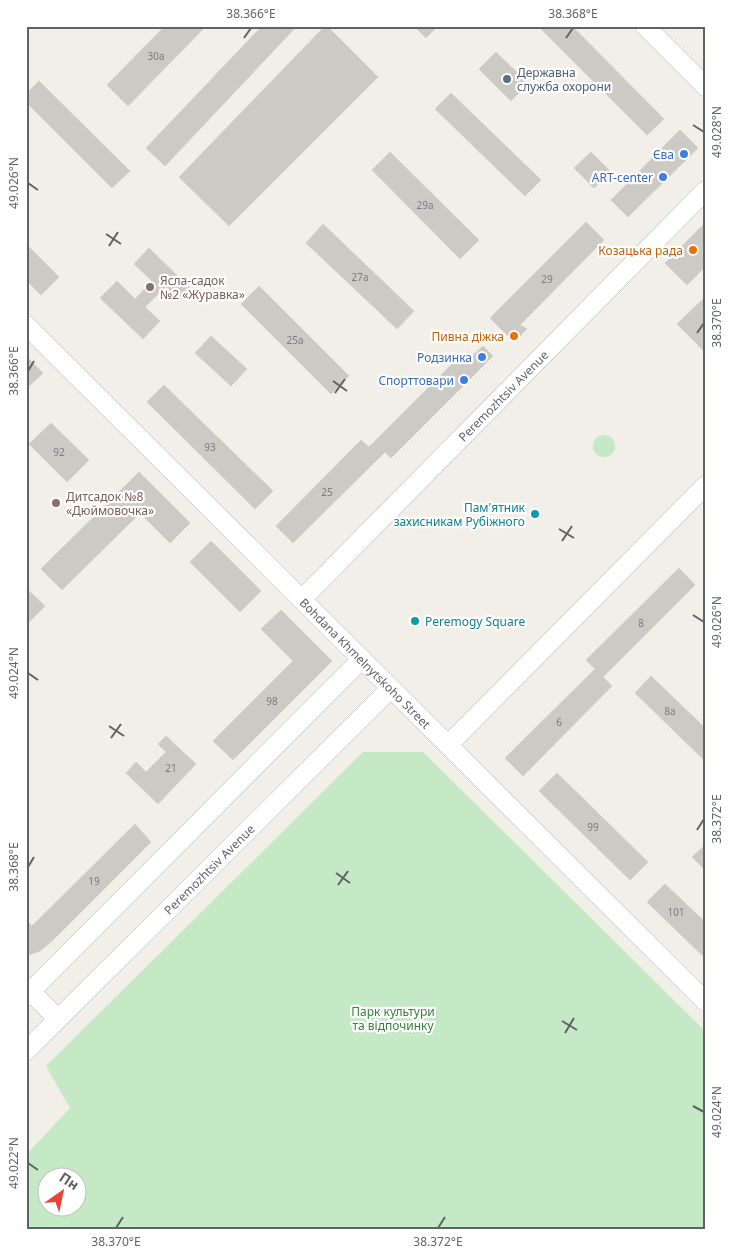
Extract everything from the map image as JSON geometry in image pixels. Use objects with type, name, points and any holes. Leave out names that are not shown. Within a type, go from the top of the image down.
[{"type":"street","points":[[644,26],[705,86]]},
{"type":"street","name":"Peremozhtsiv Avenue","points":[[302,599],[705,191]]},
{"type":"street","name":"Bohdana Khmelnytskoho Street","points":[[26,325],[705,1001]]},
{"type":"street","points":[[448,745],[705,486]]},
{"type":"street","points":[[58,1019],[28,991],[362,659]]},
{"type":"street","name":"Peremozhtsiv Avenue","points":[[26,1051],[390,689]]},
{"type":"green space","points":[[604,435],[612,438],[615,446],[612,454],[604,457],[596,454],[593,446],[596,438]]},
{"type":"green space","name":"Парк культури та відпочинку","points":[[363,752],[423,752],[705,1031],[705,1229],[26,1229],[26,1155],[70,1108],[46,1066]]},
{"type":"building","points":[[165,26],[206,26],[128,106],[107,85]]},
{"type":"building","points":[[262,26],[297,26],[165,166],[146,148]]},
{"type":"building","points":[[325,26],[378,77],[229,226],[179,177]]},
{"type":"building","points":[[414,26],[438,26],[426,38]]},
{"type":"building","points":[[538,26],[572,26],[664,119],[647,135]]},
{"type":"building","points":[[496,52],[528,83],[511,101],[479,69]]},
{"type":"building","points":[[39,81],[130,171],[112,188],[26,102],[26,94]]},
{"type":"building","points":[[451,93],[541,180],[525,196],[435,109]]},
{"type":"building","points":[[680,130],[698,148],[628,217],[611,200]]},
{"type":"building","points":[[390,152],[479,240],[460,259],[372,170]]},
{"type":"building","points":[[591,152],[610,171],[594,188],[574,168]]},
{"type":"building","points":[[586,222],[604,240],[520,325],[527,329],[514,342],[490,318]]},
{"type":"building","points":[[705,223],[705,267],[687,285],[665,263]]},
{"type":"building","points":[[323,224],[414,311],[397,329],[306,243]]},
{"type":"building","points":[[26,244],[59,277],[41,295],[26,280]]},
{"type":"building","points":[[149,248],[191,289],[178,302],[164,288],[145,307],[160,321],[143,339],[100,298],[117,281],[135,299],[152,281],[134,264]]},
{"type":"building","points":[[259,286],[349,376],[331,394],[241,304]]},
{"type":"building","points":[[705,297],[705,352],[677,324]]},
{"type":"building","points":[[211,336],[247,369],[231,386],[195,353]]},
{"type":"building","points":[[483,346],[493,356],[391,458],[385,452],[293,543],[276,526],[361,440],[369,447],[463,353],[469,359]]},
{"type":"building","points":[[26,356],[43,373],[26,389]]},
{"type":"building","points":[[164,385],[273,491],[255,509],[147,402]]},
{"type":"building","points":[[51,423],[89,460],[67,482],[29,444]]},
{"type":"building","points":[[139,472],[190,523],[170,543],[140,513],[62,590],[41,569]]},
{"type":"building","points":[[211,541],[261,591],[240,612],[190,562]]},
{"type":"building","points":[[679,568],[695,585],[603,677],[612,686],[523,776],[505,758],[595,669],[586,660]]},
{"type":"building","points":[[26,588],[45,606],[26,625]]},
{"type":"building","points":[[281,610],[332,661],[233,760],[213,741],[293,661],[261,629]]},
{"type":"building","points":[[651,676],[705,728],[705,761],[635,693]]},
{"type":"building","points":[[166,736],[196,764],[158,804],[126,773],[136,762],[146,772],[166,752],[158,744]]},
{"type":"building","points":[[557,773],[648,862],[630,880],[539,791]]},
{"type":"building","points":[[135,824],[151,842],[51,942],[40,951],[26,956],[26,920],[32,926]]},
{"type":"building","points":[[705,845],[705,870],[692,857]]},
{"type":"building","points":[[665,884],[705,922],[705,958],[647,902]]},
{"type":"place","name":"Державна служба охорони","points":[[507,79]]},
{"type":"place","name":"Єва","points":[[684,154]]},
{"type":"place","name":"ART-center","points":[[663,177]]},
{"type":"place","name":"Козацька рада","points":[[693,250]]},
{"type":"place","name":"Ясла-садок №2 «Журавка»","points":[[150,287]]},
{"type":"place","name":"Пивна діжка","points":[[514,336]]},
{"type":"place","name":"Родзинка","points":[[482,357]]},
{"type":"place","name":"Спорттовари","points":[[464,380]]},
{"type":"place","name":"Дитсадок №8 «Дюймовочка»","points":[[56,503]]},
{"type":"place","name":"Пам'ятник захисникам Рубіжного","points":[[535,514]]},
{"type":"place","name":"Peremogy Square","points":[[415,621]]}]
